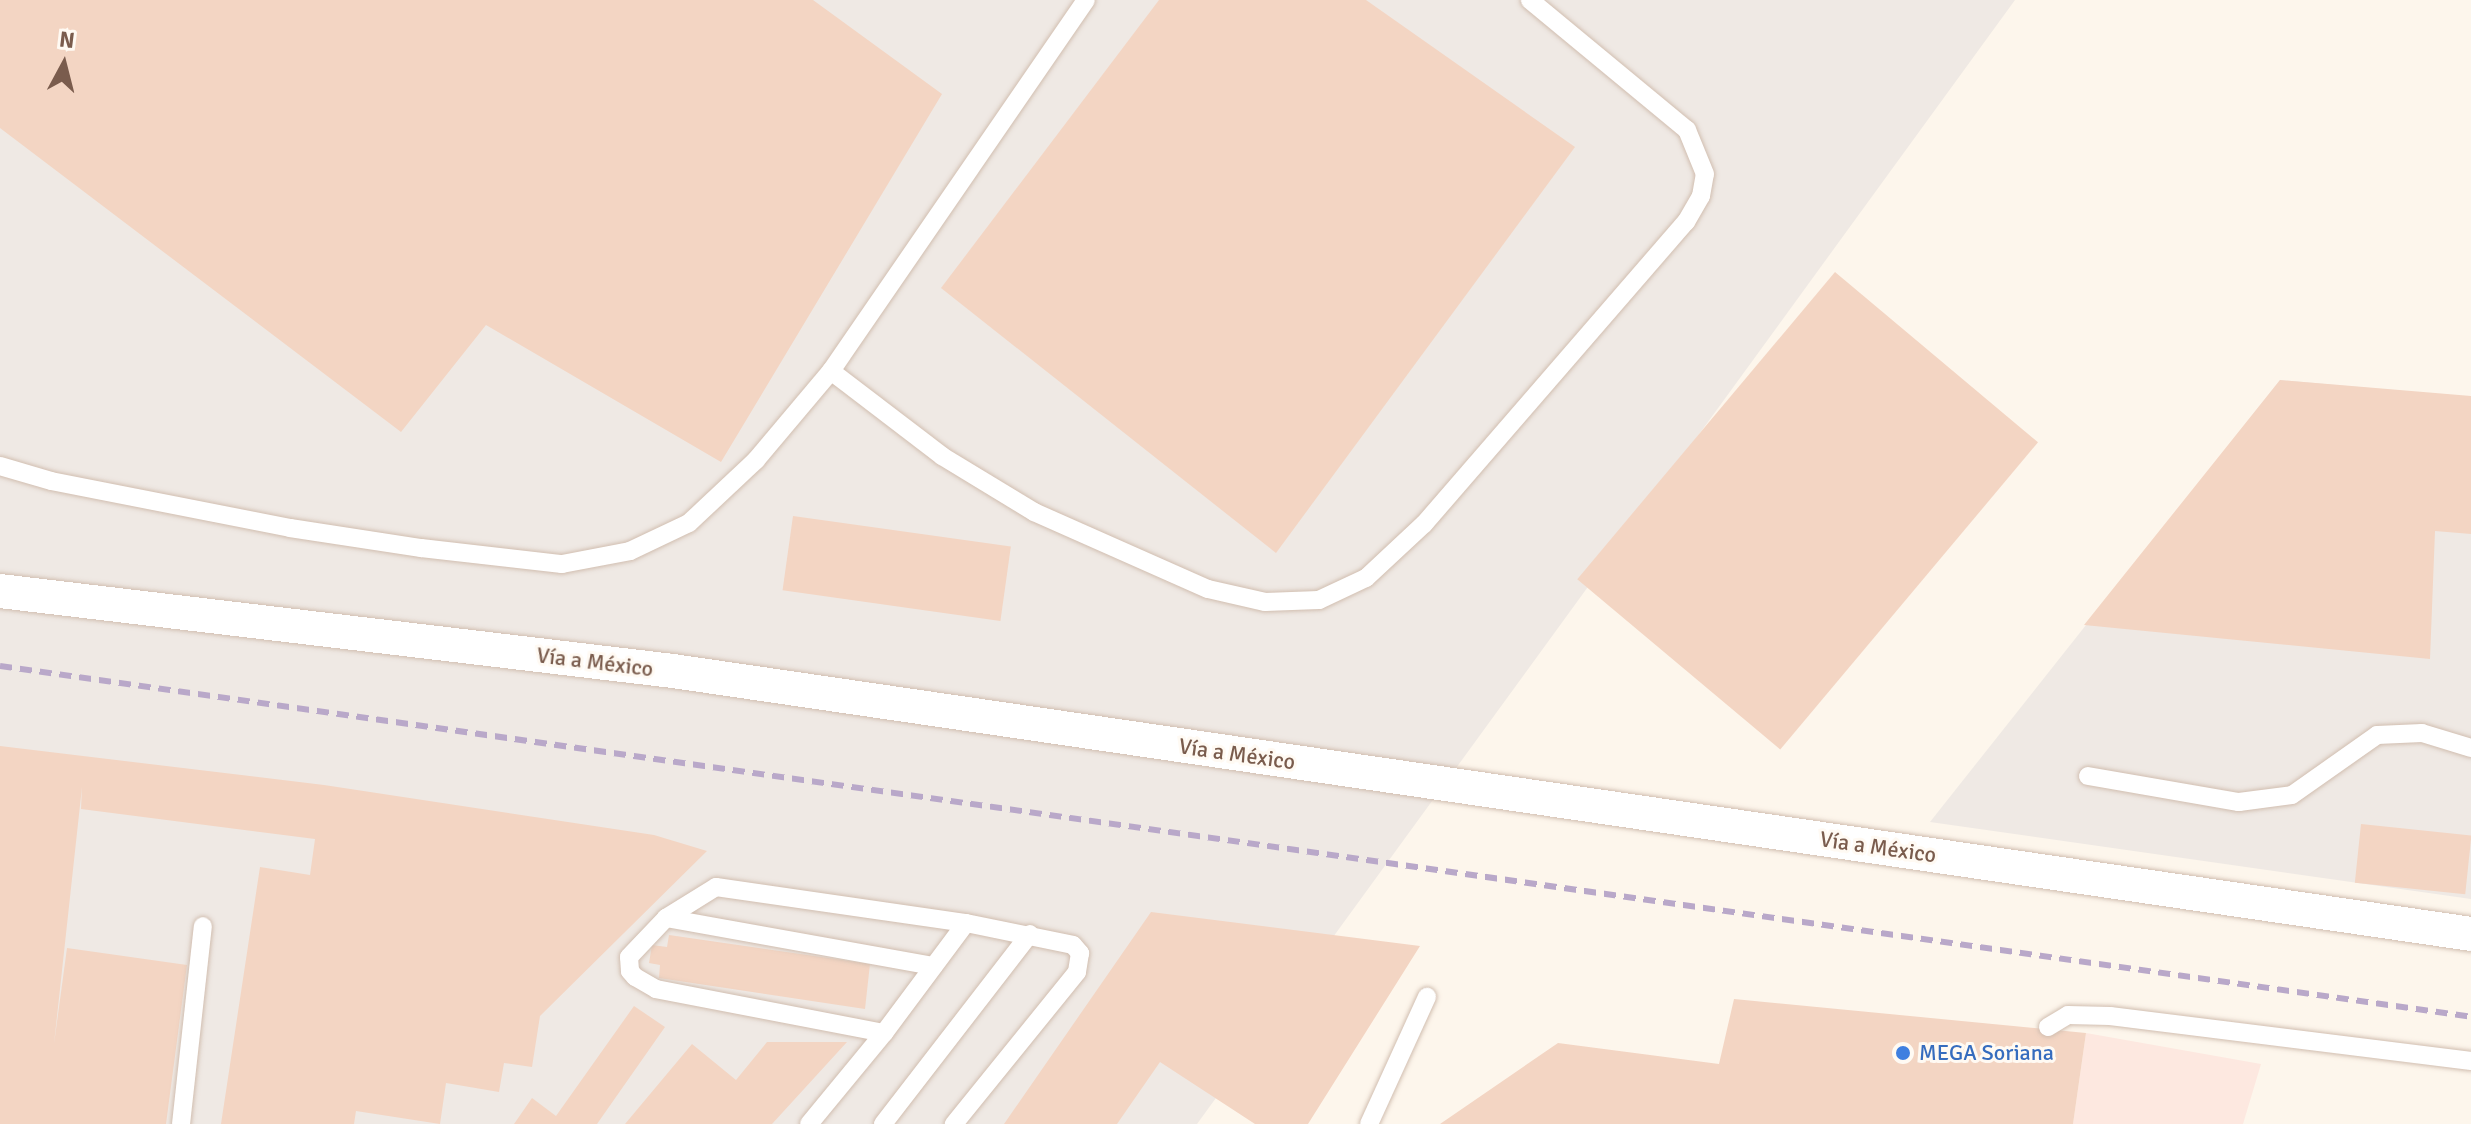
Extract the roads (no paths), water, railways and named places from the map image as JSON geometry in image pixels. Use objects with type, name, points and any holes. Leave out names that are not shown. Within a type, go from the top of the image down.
[{"type":"street","name":"Vía a México","points":[[0,591],[673,671],[2471,934]]},
{"type":"lane","points":[[831,371],[942,456],[1034,512],[1208,589],[1265,602],[1319,600],[1366,578],[1434,512],[1686,222],[1701,196],[1705,174],[1687,130],[1530,0]]},
{"type":"lane","points":[[0,466],[51,481],[290,528],[562,564],[630,551],[689,523],[756,460],[831,371],[1079,3]]},
{"type":"lane","points":[[2088,776],[2239,802],[2292,795],[2377,735],[2422,733],[2471,748]]},
{"type":"lane","points":[[884,1033],[642,983],[630,971],[629,957],[666,918],[707,890],[725,887],[966,923],[1073,945],[1080,953],[1077,972],[954,1124]]},
{"type":"lane","points":[[666,918],[934,966]]},
{"type":"lane","points":[[809,1124],[884,1033],[966,923]]},
{"type":"lane","points":[[181,1124],[203,926]]},
{"type":"lane","points":[[883,1124],[1030,934]]},
{"type":"lane","points":[[1369,1124],[1427,997]]},
{"type":"lane","points":[[2048,1027],[2057,1019],[2081,1013],[2471,1061]]},
{"type":"railway","points":[[0,666],[2471,1017]]},
{"type":"place","name":"MEGA Soriana","points":[[1903,1053]]}]
